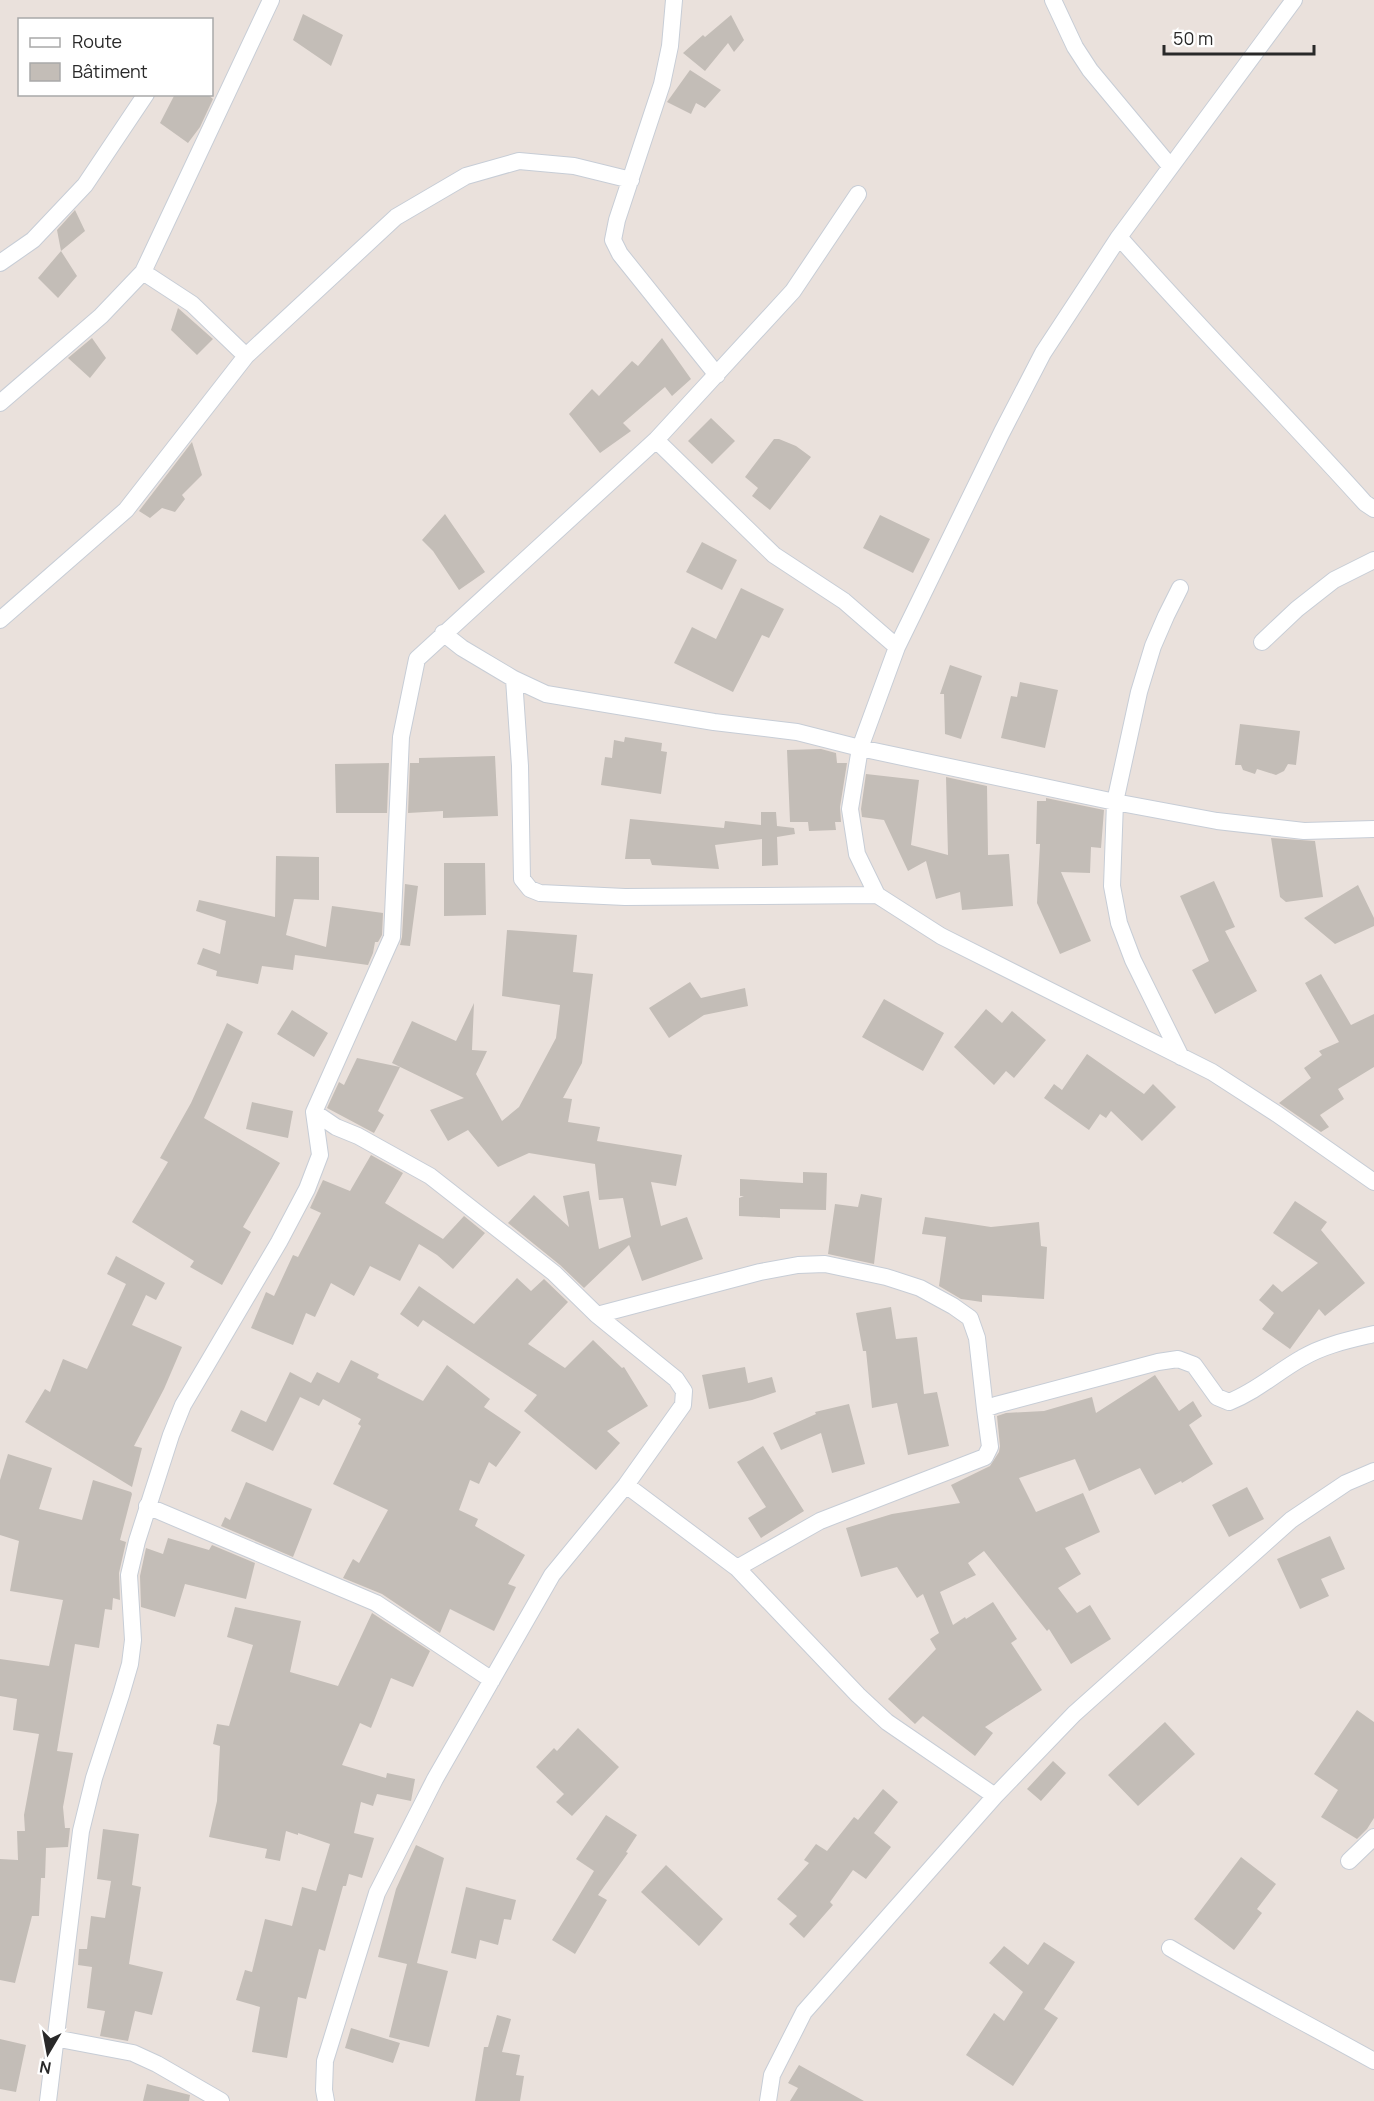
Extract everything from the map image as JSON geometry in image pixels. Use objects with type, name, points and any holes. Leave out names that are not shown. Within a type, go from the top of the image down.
[{"type":"street","points":[[0,403],[101,316],[143,272],[272,0]]},
{"type":"street","points":[[674,0],[670,46],[662,84],[617,220],[613,240],[620,254],[717,375]]},
{"type":"street","points":[[1053,0],[1075,47],[1090,70],[1170,166]]},
{"type":"street","points":[[1294,0],[1119,237],[1043,353],[897,646],[860,748],[850,809],[857,854],[877,895],[941,936],[1212,1072],[1374,1182]]},
{"type":"street","points":[[0,263],[33,240],[85,185],[145,96]]},
{"type":"street","points":[[0,620],[126,510],[246,356],[396,217],[466,176],[519,160],[574,166],[631,180]]},
{"type":"street","points":[[48,2101],[81,1831],[94,1778],[130,1664],[133,1640],[129,1575],[147,1506],[183,1405],[308,1189],[320,1155],[314,1112],[393,937],[401,737],[417,659],[656,440],[793,291],[858,194]]},
{"type":"street","points":[[1119,237],[1165,289],[1371,501]]},
{"type":"street","points":[[143,272],[192,304],[246,356]]},
{"type":"street","points":[[656,440],[774,555],[844,601],[897,646]]},
{"type":"street","points":[[1262,642],[1297,609],[1334,580],[1374,560]]},
{"type":"street","points":[[1180,588],[1154,646],[1139,692],[1115,802],[1113,886],[1119,923],[1133,960],[1181,1057]]},
{"type":"street","points":[[443,633],[462,648],[514,679],[546,694],[714,722],[797,732],[860,748],[1115,802],[1217,821],[1304,831],[1374,830]]},
{"type":"street","points":[[514,679],[520,766],[522,879],[530,889],[540,893],[625,897],[877,895]]},
{"type":"street","points":[[314,1112],[430,1176],[554,1274],[597,1315],[676,1379],[684,1391],[683,1405],[626,1485],[552,1575],[435,1779],[377,1893],[326,2061],[326,2101]]},
{"type":"street","points":[[597,1315],[760,1272],[798,1265],[825,1264],[886,1277],[920,1288],[970,1318],[977,1338],[990,1447],[985,1457],[820,1521],[737,1568]]},
{"type":"street","points":[[985,1410],[1158,1362],[1178,1359],[1194,1365],[1217,1397],[1229,1402],[1247,1395],[1303,1357],[1334,1344],[1374,1334]]},
{"type":"street","points":[[768,2101],[772,2075],[804,2012],[995,1796],[1074,1714],[1291,1520],[1346,1483],[1374,1471]]},
{"type":"street","points":[[626,1485],[737,1568],[858,1695],[887,1722],[995,1796]]},
{"type":"street","points":[[147,1506],[376,1603],[492,1680]]},
{"type":"street","points":[[1349,1861],[1374,1838]]},
{"type":"street","points":[[1170,1948],[1228,1983],[1259,1997],[1374,2061]]},
{"type":"street","points":[[54,2038],[133,2053],[157,2064],[221,2101]]},
{"type":"building","points":[[303,14],[343,35],[331,66],[293,40]]},
{"type":"building","points":[[731,15],[744,40],[734,52],[728,43],[705,71],[683,53]]},
{"type":"building","points":[[690,70],[721,90],[705,108],[696,103],[691,114],[667,102]]},
{"type":"building","points":[[174,96],[209,96],[213,99],[200,127],[188,143],[160,123]]},
{"type":"building","points":[[75,210],[85,231],[61,251],[57,230]]},
{"type":"building","points":[[61,251],[77,276],[58,298],[38,278]]},
{"type":"building","points":[[178,308],[213,339],[197,355],[171,330]]},
{"type":"building","points":[[92,338],[106,358],[90,378],[68,358]]},
{"type":"building","points":[[662,338],[691,379],[672,396],[665,387],[623,423],[631,431],[600,453],[569,414],[592,389],[599,396],[632,361],[638,366]]},
{"type":"building","points":[[711,418],[735,441],[712,464],[688,441]]},
{"type":"building","points":[[774,439],[796,446],[811,457],[770,510],[752,496],[758,488],[745,477]]},
{"type":"building","points":[[192,442],[202,475],[182,495],[185,499],[175,512],[162,508],[150,518],[139,511]]},
{"type":"building","points":[[445,514],[485,572],[459,590],[433,551],[422,540]]},
{"type":"building","points":[[880,515],[930,539],[913,573],[863,548]]},
{"type":"building","points":[[702,542],[737,560],[722,590],[686,572]]},
{"type":"building","points":[[741,588],[784,609],[769,638],[762,635],[733,692],[674,663],[692,627],[716,639]]},
{"type":"building","points":[[950,665],[982,676],[961,739],[945,734],[944,694],[940,694]]},
{"type":"building","points":[[1020,682],[1058,690],[1045,748],[1001,738],[1011,696],[1017,697]]},
{"type":"building","points":[[1240,724],[1300,731],[1296,765],[1288,764],[1284,771],[1276,775],[1257,769],[1255,774],[1243,770],[1241,765],[1235,765]]},
{"type":"building","points":[[625,737],[662,743],[661,751],[667,752],[661,794],[601,785],[605,757],[612,758],[614,740],[624,742]]},
{"type":"building","points":[[821,749],[836,753],[837,763],[847,763],[840,807],[841,822],[835,822],[836,830],[809,831],[808,822],[790,822],[787,750]]},
{"type":"building","points":[[495,756],[498,816],[443,818],[443,811],[408,813],[410,763],[419,763],[419,758]]},
{"type":"building","points":[[389,763],[387,813],[336,813],[335,764]]},
{"type":"building","points":[[866,774],[919,780],[911,845],[948,855],[946,777],[987,786],[988,855],[1009,854],[1013,906],[962,910],[960,892],[936,899],[926,861],[908,871],[884,820],[862,817]]},
{"type":"building","points":[[1046,798],[1104,810],[1101,848],[1091,847],[1090,873],[1061,872],[1091,941],[1060,954],[1037,903],[1040,844],[1036,844],[1037,801],[1046,801]]},
{"type":"building","points":[[761,812],[776,812],[777,826],[794,828],[795,834],[777,837],[778,865],[762,866],[762,839],[715,845],[719,869],[652,865],[650,859],[625,859],[630,819],[724,828],[725,821],[761,825]]},
{"type":"building","points":[[1271,838],[1315,841],[1323,897],[1286,902],[1280,897]]},
{"type":"building","points":[[276,856],[319,857],[319,900],[294,899],[286,935],[326,947],[332,906],[383,913],[382,935],[378,942],[375,942],[368,965],[295,955],[293,970],[262,966],[258,984],[216,976],[217,971],[197,964],[203,948],[220,954],[226,921],[196,911],[199,900],[275,917]]},
{"type":"building","points":[[444,863],[485,863],[486,915],[444,916]]},
{"type":"building","points":[[1214,881],[1235,927],[1225,931],[1257,991],[1215,1014],[1192,970],[1209,961],[1180,896]]},
{"type":"building","points":[[405,884],[418,886],[410,946],[400,945]]},
{"type":"building","points":[[1358,885],[1374,918],[1374,926],[1335,944],[1304,918]]},
{"type":"building","points":[[507,930],[577,935],[573,972],[593,974],[582,1063],[563,1098],[572,1099],[568,1122],[600,1127],[597,1141],[682,1155],[676,1186],[651,1182],[661,1226],[687,1217],[703,1259],[642,1281],[629,1245],[584,1288],[560,1265],[508,1223],[534,1195],[569,1227],[563,1196],[589,1191],[599,1249],[631,1237],[623,1198],[599,1200],[595,1164],[529,1153],[498,1167],[468,1130],[448,1141],[430,1110],[464,1098],[392,1063],[412,1021],[456,1041],[474,1003],[472,1050],[487,1051],[476,1074],[502,1121],[519,1107],[556,1038],[560,1005],[502,996]]},
{"type":"building","points":[[1321,974],[1351,1025],[1374,1014],[1374,1067],[1338,1089],[1344,1099],[1320,1115],[1329,1127],[1321,1132],[1279,1103],[1311,1078],[1304,1068],[1322,1055],[1319,1051],[1339,1042],[1305,983]]},
{"type":"building","points":[[690,982],[701,998],[745,988],[748,1006],[704,1015],[669,1038],[649,1008]]},
{"type":"building","points":[[884,999],[944,1033],[923,1071],[862,1037]]},
{"type":"building","points":[[986,1009],[1002,1023],[1012,1011],[1046,1040],[1014,1078],[1006,1071],[994,1085],[954,1047]]},
{"type":"building","points":[[292,1010],[328,1033],[314,1057],[277,1034]]},
{"type":"building","points":[[227,1023],[243,1032],[204,1118],[280,1163],[243,1227],[251,1232],[222,1285],[190,1267],[194,1261],[132,1222],[168,1162],[160,1158],[191,1103]]},
{"type":"building","points":[[1087,1054],[1144,1094],[1153,1084],[1176,1107],[1142,1141],[1111,1111],[1106,1118],[1100,1114],[1089,1130],[1044,1098],[1054,1084],[1062,1090]]},
{"type":"building","points":[[357,1058],[400,1067],[378,1111],[384,1115],[374,1133],[327,1108],[339,1082],[344,1085]]},
{"type":"building","points":[[252,1102],[293,1111],[288,1138],[246,1129]]},
{"type":"building","points":[[371,1155],[403,1173],[385,1203],[443,1239],[464,1216],[485,1233],[453,1269],[437,1255],[419,1244],[400,1281],[370,1266],[354,1296],[331,1283],[315,1317],[306,1313],[293,1345],[251,1328],[266,1292],[274,1296],[293,1255],[298,1257],[321,1213],[310,1208],[323,1180],[350,1191]]},
{"type":"building","points":[[803,1172],[827,1173],[826,1210],[780,1209],[780,1218],[739,1216],[739,1198],[744,1196],[740,1196],[740,1179],[803,1183]]},
{"type":"building","points":[[861,1194],[882,1198],[874,1264],[828,1254],[835,1204],[858,1207]]},
{"type":"building","points":[[1295,1201],[1327,1222],[1321,1230],[1365,1283],[1325,1316],[1319,1309],[1290,1349],[1262,1329],[1274,1313],[1259,1300],[1273,1284],[1282,1292],[1318,1263],[1273,1233]]},
{"type":"building","points":[[925,1217],[991,1227],[1039,1222],[1041,1246],[1047,1247],[1044,1299],[982,1295],[982,1302],[961,1299],[939,1286],[946,1237],[922,1234]]},
{"type":"building","points":[[116,1256],[165,1283],[156,1300],[146,1295],[132,1325],[182,1347],[164,1389],[134,1446],[142,1448],[132,1487],[25,1422],[45,1389],[50,1392],[63,1359],[87,1369],[126,1284],[107,1274]]},
{"type":"building","points":[[517,1278],[531,1291],[544,1279],[568,1302],[528,1344],[565,1368],[593,1340],[622,1368],[624,1367],[648,1406],[607,1431],[620,1443],[596,1470],[524,1411],[537,1395],[423,1320],[418,1327],[400,1314],[419,1286],[474,1324]]},
{"type":"building","points":[[891,1307],[896,1339],[917,1337],[924,1394],[937,1392],[949,1446],[908,1455],[897,1403],[872,1408],[866,1351],[863,1351],[856,1313]]},
{"type":"building","points":[[351,1360],[379,1374],[377,1378],[423,1401],[447,1365],[490,1399],[484,1407],[521,1432],[496,1467],[489,1462],[479,1484],[470,1480],[459,1510],[478,1519],[475,1526],[525,1555],[508,1584],[516,1587],[494,1631],[450,1609],[440,1633],[382,1594],[343,1578],[353,1559],[359,1563],[388,1510],[333,1484],[361,1426],[358,1424],[361,1419],[323,1399],[319,1406],[300,1397],[273,1451],[231,1431],[241,1410],[266,1422],[290,1372],[311,1383],[317,1372],[339,1383]]},
{"type":"building","points":[[745,1367],[748,1383],[772,1377],[776,1392],[752,1400],[709,1409],[702,1375]]},
{"type":"building","points":[[1155,1375],[1179,1411],[1193,1401],[1202,1416],[1189,1425],[1213,1464],[1182,1483],[1181,1481],[1155,1495],[1140,1468],[1089,1491],[1075,1459],[1019,1478],[1036,1512],[1083,1493],[1100,1532],[1065,1548],[1081,1574],[1058,1588],[1077,1613],[1090,1605],[1111,1639],[1071,1664],[1049,1629],[1047,1631],[984,1551],[968,1563],[976,1575],[940,1592],[953,1625],[993,1602],[1017,1639],[1011,1643],[1042,1690],[985,1727],[993,1733],[975,1756],[923,1716],[915,1724],[888,1699],[936,1649],[930,1639],[939,1633],[923,1594],[917,1598],[897,1567],[861,1577],[846,1528],[892,1514],[960,1503],[951,1485],[990,1466],[999,1452],[997,1416],[1006,1413],[1044,1411],[1092,1397],[1096,1413]]},
{"type":"building","points":[[849,1404],[865,1464],[832,1473],[821,1433],[781,1450],[773,1433],[816,1414],[815,1412]]},
{"type":"building","points":[[763,1446],[804,1511],[761,1538],[748,1518],[766,1507],[737,1462]]},
{"type":"building","points":[[8,1454],[52,1468],[39,1509],[82,1520],[93,1480],[132,1494],[120,1540],[126,1542],[119,1573],[120,1600],[113,1598],[112,1610],[105,1609],[99,1648],[75,1644],[57,1751],[73,1753],[63,1807],[65,1828],[70,1828],[68,1847],[46,1848],[45,1878],[41,1878],[39,1916],[32,1916],[15,1983],[0,1980],[0,1859],[18,1860],[17,1831],[25,1831],[24,1815],[39,1734],[13,1730],[17,1699],[0,1696],[0,1659],[49,1666],[63,1600],[10,1591],[19,1541],[0,1535],[0,1480]]},
{"type":"building","points":[[246,1482],[312,1509],[293,1557],[221,1526],[225,1517],[230,1520]]},
{"type":"building","points":[[1247,1487],[1264,1519],[1229,1537],[1212,1505]]},
{"type":"building","points":[[1330,1536],[1345,1569],[1321,1579],[1329,1596],[1300,1609],[1277,1559]]},
{"type":"building","points":[[168,1538],[209,1550],[212,1545],[255,1563],[246,1599],[185,1584],[175,1617],[141,1607],[140,1576],[146,1548],[163,1554]]},
{"type":"building","points":[[235,1607],[301,1621],[290,1672],[338,1686],[372,1613],[430,1651],[413,1687],[391,1678],[371,1728],[360,1723],[342,1765],[386,1778],[387,1773],[415,1779],[411,1801],[377,1794],[373,1806],[361,1802],[354,1833],[374,1838],[362,1878],[349,1874],[346,1886],[343,1886],[325,1951],[319,1949],[306,1999],[298,1997],[287,2058],[252,2052],[260,2007],[236,2000],[245,1970],[252,1972],[265,1919],[292,1926],[302,1887],[316,1891],[330,1844],[286,1831],[280,1861],[265,1858],[267,1849],[209,1837],[217,1801],[220,1746],[213,1744],[217,1724],[229,1726],[253,1645],[227,1637]]},
{"type":"building","points":[[1357,1710],[1374,1722],[1374,1818],[1357,1839],[1321,1817],[1338,1790],[1314,1774]]},
{"type":"building","points":[[1165,1722],[1195,1754],[1138,1806],[1108,1775]]},
{"type":"building","points":[[578,1728],[619,1767],[572,1816],[556,1802],[564,1794],[536,1767],[554,1748],[557,1751]]},
{"type":"building","points":[[1053,1761],[1066,1773],[1041,1801],[1027,1789]]},
{"type":"building","points":[[883,1789],[898,1802],[874,1833],[891,1847],[866,1879],[853,1870],[830,1902],[833,1905],[804,1938],[789,1924],[797,1916],[777,1899],[809,1863],[804,1860],[816,1844],[827,1851],[854,1817],[858,1820]]},
{"type":"building","points":[[606,1815],[637,1835],[626,1852],[628,1853],[598,1895],[607,1900],[575,1954],[552,1940],[594,1871],[576,1859]]},
{"type":"building","points":[[103,1829],[139,1834],[132,1885],[141,1887],[129,1964],[163,1972],[152,2015],[135,2011],[128,2041],[100,2036],[105,2011],[87,2008],[92,1967],[78,1965],[79,1949],[87,1949],[91,1916],[105,1918],[111,1881],[97,1879]]},
{"type":"building","points":[[416,1845],[444,1858],[417,1963],[448,1971],[429,2047],[389,2037],[407,1964],[378,1957],[396,1889]]},
{"type":"building","points":[[1241,1857],[1276,1884],[1257,1909],[1262,1913],[1234,1950],[1194,1919]]},
{"type":"building","points":[[666,1865],[723,1919],[699,1946],[641,1892]]},
{"type":"building","points":[[466,1887],[516,1900],[511,1920],[504,1919],[498,1945],[480,1940],[476,1959],[451,1953]]},
{"type":"building","points":[[1044,1942],[1075,1962],[1044,2009],[1058,2018],[1013,2086],[966,2055],[994,2013],[1004,2021],[1023,1992],[989,1963],[1004,1946],[1028,1965]]},
{"type":"building","points":[[497,2015],[511,2019],[502,2052],[520,2055],[516,2075],[524,2076],[520,2101],[475,2101],[484,2047],[488,2047]]},
{"type":"building","points":[[351,2028],[400,2043],[393,2063],[345,2048]]},
{"type":"building","points":[[0,2039],[26,2045],[16,2092],[0,2089]]},
{"type":"building","points":[[799,2065],[864,2101],[790,2101],[798,2088],[788,2083]]},
{"type":"building","points":[[147,2084],[190,2095],[189,2101],[143,2101]]}]
